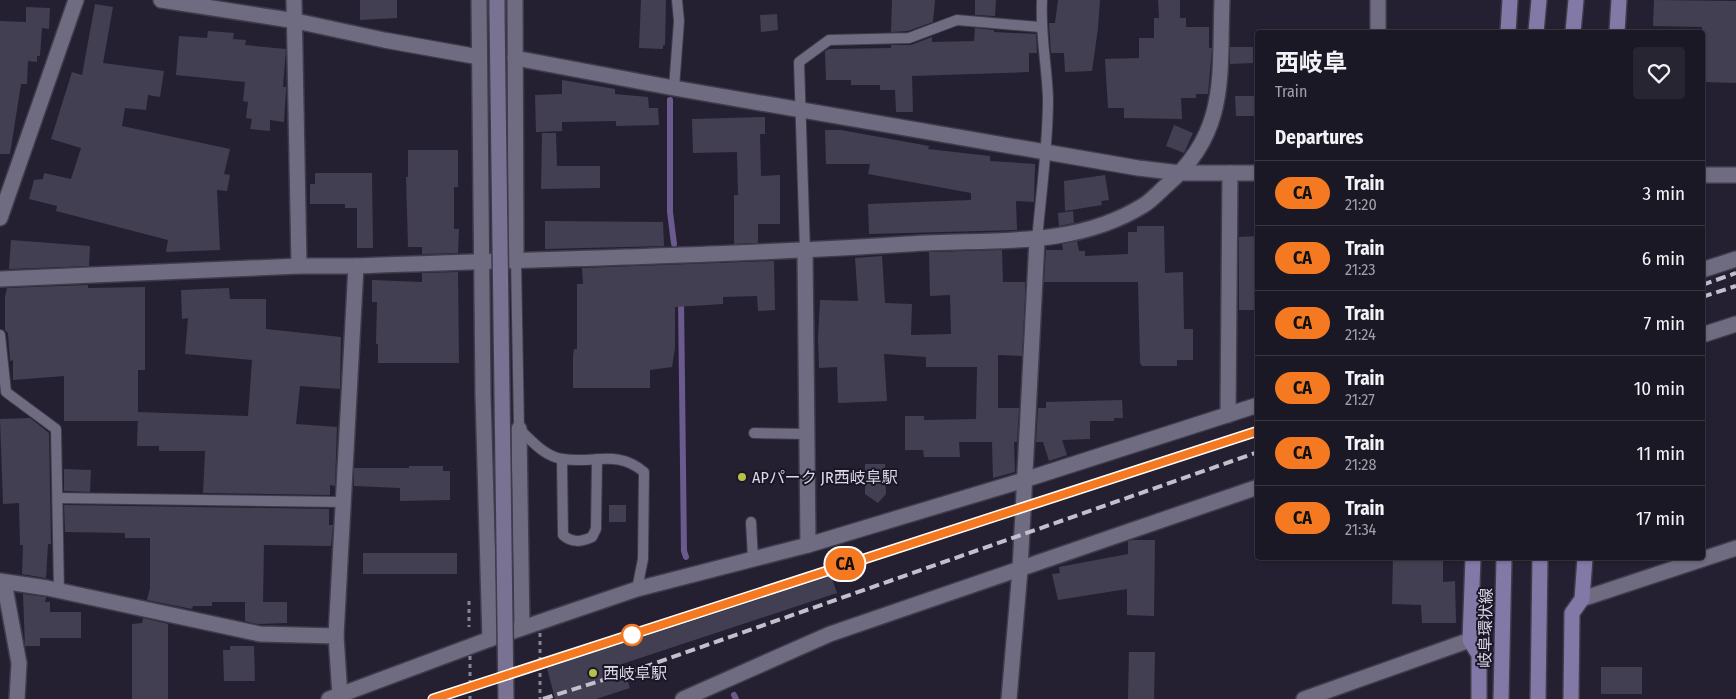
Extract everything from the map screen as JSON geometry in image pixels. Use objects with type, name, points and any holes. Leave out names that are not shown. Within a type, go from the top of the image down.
[{"type":"main road","points":[[1508,30],[1510,0]]},
{"type":"main road","points":[[1536,30],[1539,0]]},
{"type":"main road","points":[[1573,30],[1576,0]]},
{"type":"main road","points":[[1618,30],[1619,0]]},
{"type":"main road","points":[[1473,560],[1470,640],[1479,655],[1479,699]]},
{"type":"main road","name":"岐阜環状線","points":[[1501,699],[1504,560]]},
{"type":"main road","points":[[1538,699],[1540,560]]},
{"type":"main road","points":[[1571,699],[1572,613],[1582,599],[1585,560]]},
{"type":"street","points":[[0,218],[76,0]]},
{"type":"street","points":[[161,0],[296,21],[384,40],[479,57]]},
{"type":"street","points":[[294,0],[296,21],[299,266]]},
{"type":"street","points":[[479,0],[481,261],[490,639]]},
{"type":"street","points":[[515,0],[516,260]]},
{"type":"street","points":[[0,279],[299,266],[356,266],[805,251],[914,243],[1037,240],[1092,229],[1144,205],[1180,173],[1197,154],[1211,125],[1218,93],[1222,0]]},
{"type":"street","points":[[1378,0],[1378,30]]},
{"type":"street","points":[[497,7],[506,699]]},
{"type":"street","points":[[515,58],[801,110],[1180,173],[1255,173]]},
{"type":"street","points":[[1228,415],[1230,173]]},
{"type":"street","points":[[1705,175],[1736,175]]},
{"type":"street","points":[[1009,699],[1020,570],[1037,240]]},
{"type":"street","points":[[805,251],[808,545]]},
{"type":"street","points":[[1705,269],[1736,259]]},
{"type":"street","points":[[356,266],[342,502],[334,697],[490,639],[637,589],[808,545],[1024,480],[1255,407]]},
{"type":"street","points":[[1705,334],[1736,324]]},
{"type":"street","points":[[519,429],[522,628]]},
{"type":"street","points":[[683,699],[830,634],[1255,488]]},
{"type":"street","points":[[1705,558],[1736,548]]},
{"type":"street","points":[[1582,599],[1700,560]]},
{"type":"street","points":[[17,699],[20,663],[2,582],[59,591],[260,634],[336,636]]},
{"type":"street","points":[[1304,699],[1470,640]]},
{"type":"lane","points":[[674,88],[678,21],[677,0]]},
{"type":"lane","points":[[1037,240],[1048,98],[1040,27],[1042,0]]},
{"type":"lane","points":[[805,251],[799,62],[830,40],[909,38],[957,20],[1040,27]]},
{"type":"lane","points":[[516,260],[519,429],[543,451],[562,459],[626,460],[644,472],[643,559],[637,589]]},
{"type":"lane","points":[[0,335],[6,392],[56,429],[59,591]]},
{"type":"lane","points":[[754,433],[807,434]]},
{"type":"lane","points":[[562,459],[563,535],[569,540],[583,541],[592,537],[596,529],[596,459]]},
{"type":"lane","points":[[58,498],[342,502]]},
{"type":"lane","points":[[751,522],[753,559]]},
{"type":"path","points":[[540,633],[540,699]]},
{"type":"path","points":[[470,656],[470,699]]},
{"type":"building","points":[[360,0],[397,0],[397,18],[360,20]]},
{"type":"building","points":[[641,0],[666,0],[665,45],[663,45],[663,49],[639,48]]},
{"type":"building","points":[[892,0],[935,0],[933,22],[908,31],[891,32]]},
{"type":"building","points":[[975,0],[996,0],[995,16],[975,15]]},
{"type":"building","points":[[1058,0],[1100,0],[1092,71],[1065,72],[1064,53],[1051,53],[1049,23],[1055,23]]},
{"type":"building","points":[[1158,0],[1180,0],[1180,18],[1186,18],[1186,27],[1209,27],[1209,48],[1212,48],[1208,94],[1196,94],[1196,98],[1181,98],[1182,119],[1124,118],[1124,108],[1108,108],[1105,59],[1139,58],[1139,38],[1154,38],[1154,18],[1159,18]]},
{"type":"building","points":[[1654,0],[1736,1],[1736,83],[1705,82],[1705,30],[1702,30],[1702,27],[1653,26]]},
{"type":"building","points":[[95,4],[113,7],[103,63],[164,71],[160,97],[148,95],[146,110],[125,108],[122,126],[230,149],[224,174],[230,175],[227,191],[217,190],[220,250],[166,252],[168,240],[56,211],[57,206],[29,199],[34,180],[43,179],[44,173],[71,179],[81,148],[51,139],[72,72],[82,75]]},
{"type":"building","points":[[26,7],[50,8],[49,29],[42,28],[40,56],[37,56],[37,62],[28,61],[27,84],[21,84],[10,154],[0,154],[0,21],[26,22]]},
{"type":"building","points":[[777,14],[778,30],[761,32],[760,15]]},
{"type":"building","points":[[975,28],[994,30],[994,32],[1036,34],[1037,53],[1029,53],[1029,72],[912,76],[913,112],[896,112],[895,90],[880,90],[880,85],[851,85],[851,80],[826,80],[825,51],[829,49],[891,48],[891,45],[911,45],[932,37],[932,42],[974,41]]},
{"type":"building","points":[[208,31],[234,33],[233,39],[246,40],[245,45],[286,49],[283,87],[286,87],[284,122],[270,120],[270,131],[250,129],[252,119],[246,118],[248,102],[243,101],[245,82],[176,75],[179,36],[207,38]]},
{"type":"building","points":[[1230,47],[1253,47],[1253,63],[1230,64]]},
{"type":"building","points":[[562,80],[615,89],[615,94],[648,97],[649,108],[658,108],[659,125],[616,126],[616,121],[562,122],[562,131],[536,132],[535,95],[562,94]]},
{"type":"building","points":[[1235,96],[1255,96],[1255,116],[1236,116]]},
{"type":"building","points":[[765,117],[765,134],[760,134],[761,176],[780,175],[780,224],[758,224],[758,243],[734,244],[734,195],[738,195],[737,152],[693,153],[692,119]]},
{"type":"building","points":[[1174,125],[1193,133],[1184,153],[1166,146]]},
{"type":"building","points":[[825,130],[841,130],[929,146],[928,149],[990,156],[990,161],[1035,164],[1034,202],[1016,201],[1017,230],[869,234],[868,204],[971,200],[971,193],[868,174],[870,164],[826,164]]},
{"type":"building","points":[[542,133],[556,133],[557,166],[600,166],[600,188],[541,189]]},
{"type":"building","points":[[408,150],[458,150],[458,187],[454,187],[454,229],[459,229],[458,253],[422,254],[422,247],[408,247],[406,177],[408,177]]},
{"type":"building","points":[[315,173],[372,173],[373,248],[357,248],[357,208],[345,208],[345,204],[310,204],[310,184],[315,184]]},
{"type":"building","points":[[1105,175],[1109,200],[1101,201],[1102,205],[1065,211],[1064,181]]},
{"type":"building","points":[[1073,211],[1074,223],[1059,226],[1058,213]]},
{"type":"building","points":[[545,221],[663,222],[664,246],[545,249]]},
{"type":"building","points":[[1137,226],[1164,226],[1165,273],[1183,272],[1184,329],[1193,329],[1193,360],[1177,360],[1177,366],[1142,366],[1140,363],[1138,282],[1044,282],[1046,250],[1063,250],[1062,244],[1077,241],[1079,251],[1085,251],[1085,256],[1128,254],[1128,232],[1137,232]]},
{"type":"building","points":[[1255,236],[1255,310],[1239,310],[1239,237]]},
{"type":"building","points":[[11,240],[90,246],[89,266],[9,269]]},
{"type":"building","points":[[1002,250],[1003,282],[1025,282],[1025,297],[1022,356],[998,355],[998,408],[1019,408],[1017,442],[1014,442],[1015,472],[993,478],[992,442],[959,442],[960,457],[924,457],[923,450],[905,450],[905,416],[924,416],[924,420],[976,419],[977,367],[926,367],[926,357],[884,354],[887,401],[838,403],[837,367],[819,368],[818,338],[820,300],[858,301],[855,258],[882,256],[885,303],[912,304],[911,335],[951,334],[950,295],[930,296],[929,252]]},
{"type":"building","points":[[774,261],[775,310],[758,311],[757,296],[723,297],[723,304],[675,307],[675,348],[672,367],[650,370],[650,388],[573,388],[573,356],[574,349],[577,349],[577,284],[583,284],[582,268]]},
{"type":"building","points":[[458,272],[459,363],[378,363],[378,344],[376,344],[377,302],[372,302],[372,280],[422,282],[422,273]]},
{"type":"building","points":[[88,285],[88,288],[145,287],[145,370],[138,370],[138,421],[64,421],[64,376],[13,380],[13,360],[10,361],[8,333],[5,330],[5,297],[7,288]]},
{"type":"building","points":[[229,288],[230,299],[266,299],[266,329],[341,337],[340,389],[300,386],[296,424],[337,427],[335,486],[330,485],[330,495],[203,493],[205,451],[159,451],[159,446],[137,446],[138,412],[248,416],[252,360],[185,354],[188,318],[182,319],[181,290]]},
{"type":"building","points":[[1122,400],[1123,418],[1114,418],[1114,421],[1090,421],[1090,439],[1062,440],[1067,455],[1049,461],[1043,442],[1036,442],[1038,408],[1046,408],[1046,402]]},
{"type":"building","points":[[30,418],[49,433],[51,544],[48,544],[46,578],[22,574],[23,545],[20,545],[19,503],[3,504],[0,419]]},
{"type":"building","points":[[865,464],[885,464],[886,494],[878,503],[865,494]]},
{"type":"building","points":[[409,466],[443,466],[443,471],[450,471],[450,500],[400,501],[400,488],[354,486],[354,468],[409,468]]},
{"type":"building","points":[[64,469],[91,470],[90,492],[64,491]]},
{"type":"building","points":[[64,505],[329,509],[329,525],[333,525],[331,546],[264,545],[263,602],[287,602],[287,623],[257,624],[245,621],[245,602],[212,602],[212,606],[193,606],[192,609],[147,600],[150,588],[150,538],[125,538],[125,533],[65,532]]},
{"type":"building","points":[[609,505],[626,505],[626,522],[609,522]]},
{"type":"building","points":[[1155,540],[1154,616],[1127,615],[1127,589],[1058,600],[1052,574],[1060,573],[1059,567],[1128,554],[1128,541]]},
{"type":"building","points":[[363,553],[457,553],[457,574],[363,574]]},
{"type":"building","points":[[1393,560],[1443,560],[1443,582],[1455,581],[1456,623],[1422,623],[1421,605],[1392,604]]},
{"type":"building","points":[[831,576],[837,593],[622,664],[630,688],[596,699],[555,699],[547,668]]},
{"type":"building","points":[[23,594],[46,597],[45,602],[50,602],[50,612],[81,612],[81,638],[40,638],[40,646],[25,646]]},
{"type":"building","points":[[143,618],[168,624],[168,699],[132,699],[132,624],[142,623]]},
{"type":"building","points":[[230,646],[254,646],[255,681],[224,681],[223,650],[230,650]]},
{"type":"building","points":[[1129,652],[1155,652],[1154,699],[1128,699]]},
{"type":"building","points":[[1601,667],[1642,667],[1642,694],[1601,694]]},
{"type":"waterway","points":[[670,100],[670,212],[674,244]]},
{"type":"waterway","points":[[681,298],[684,551],[686,557]]},
{"type":"waterway","points":[[734,695],[736,699]]},
{"type":"railway","points":[[1705,284],[1736,273]]},
{"type":"railway","points":[[1705,296],[1736,286]]},
{"type":"railway","points":[[433,699],[1255,432]]},
{"type":"railway","points":[[543,699],[647,666],[1255,453]]},
{"type":"train","name":"CA","points":[[433,699],[840,565],[1255,432]]},
{"type":"place","name":"APパーク JR西岐阜駅","points":[[742,477]]},
{"type":"place","name":"西岐阜駅","points":[[593,673]]}]
